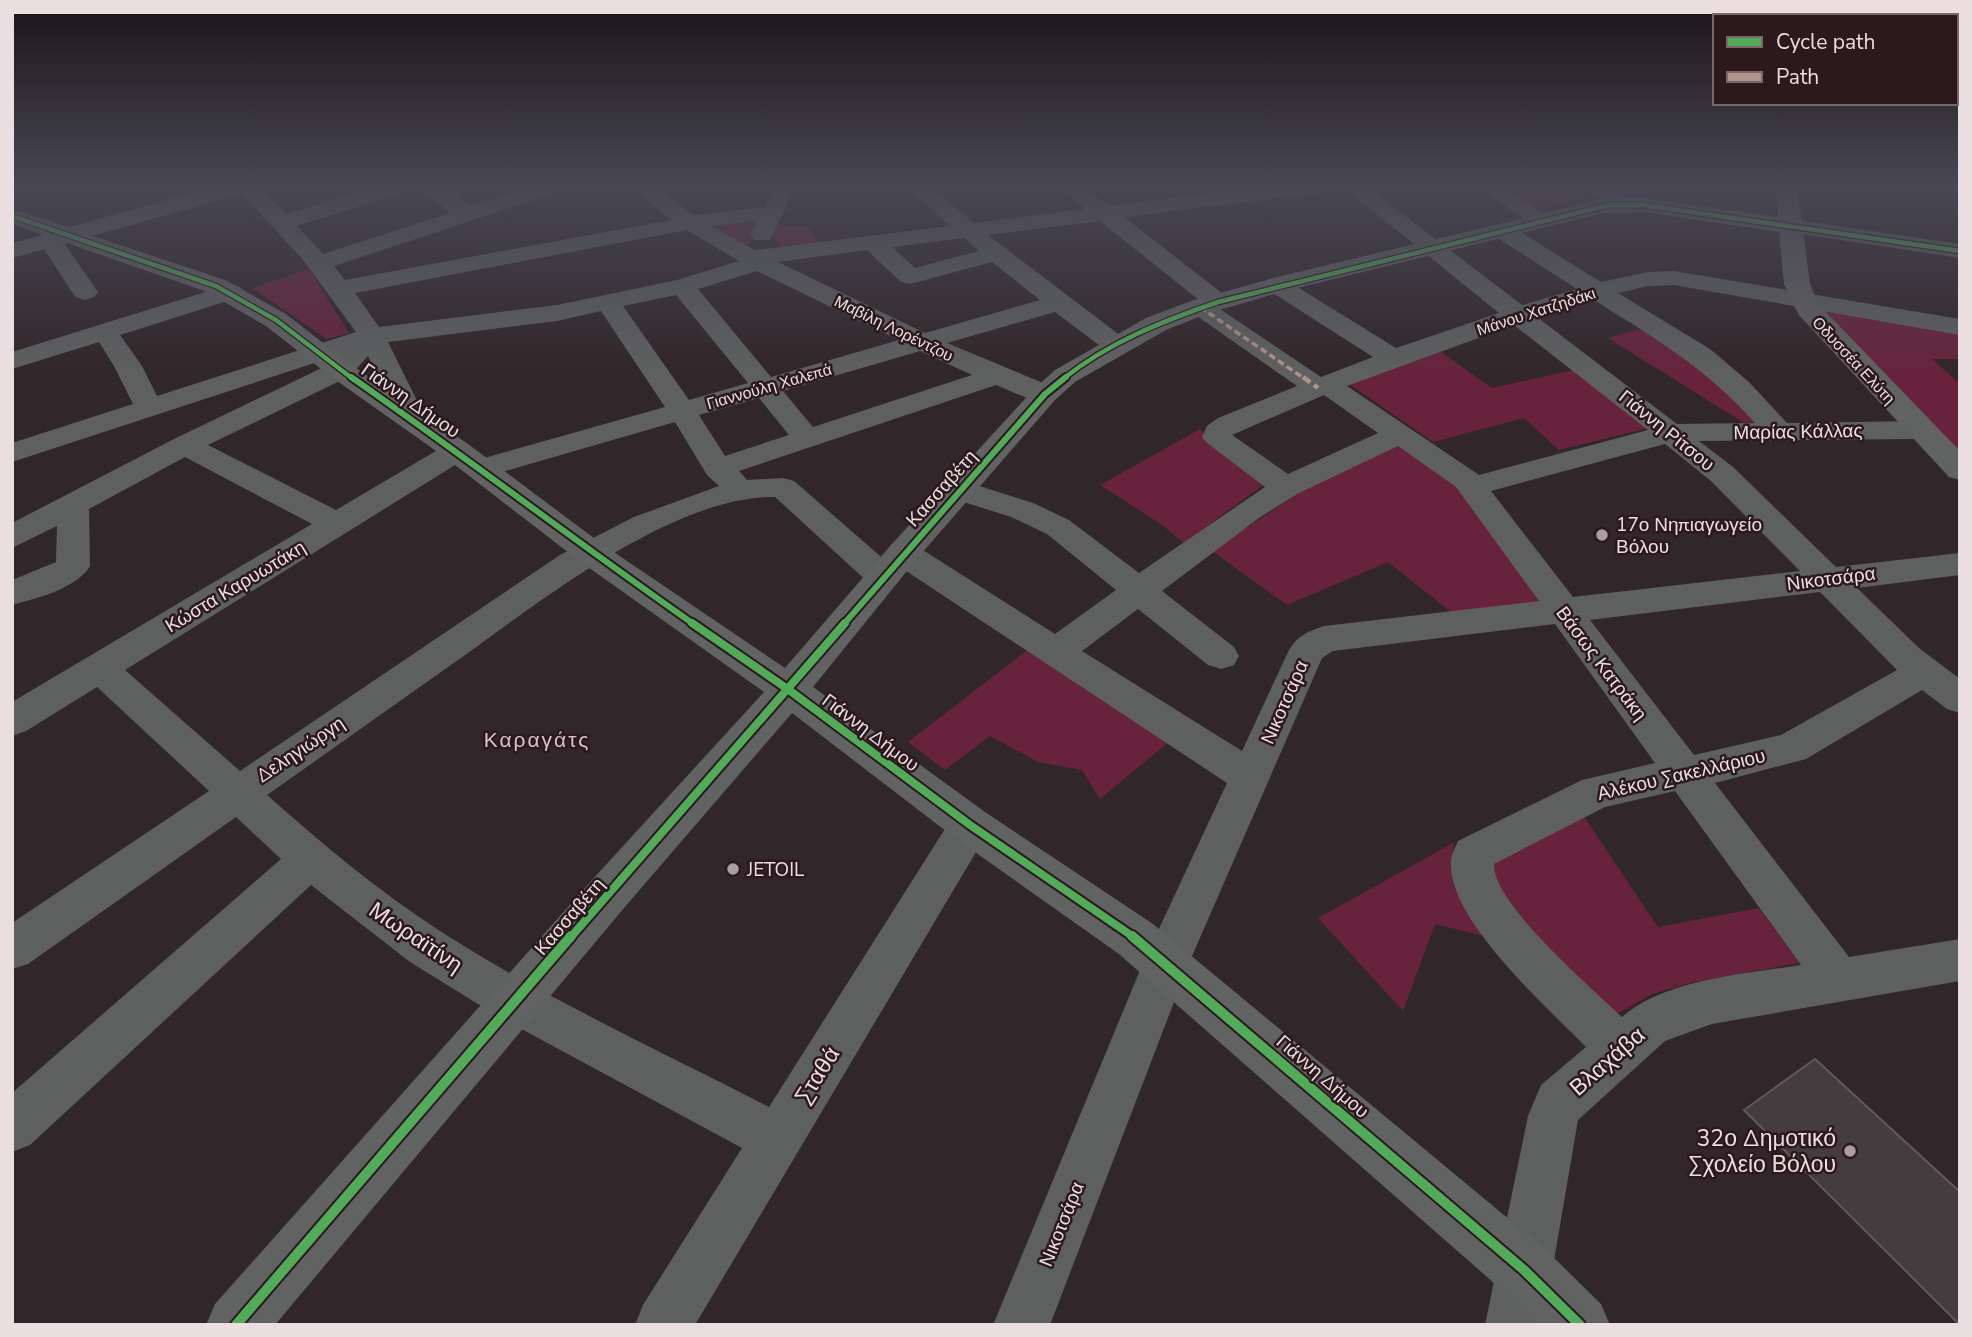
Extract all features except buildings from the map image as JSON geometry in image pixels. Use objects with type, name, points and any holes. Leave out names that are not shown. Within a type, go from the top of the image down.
[{"type":"street","points":[[66,248],[85,292]]},
{"type":"street","name":"Γιάννη Δήμου","points":[[94,248],[231,292],[276,320],[590,552],[789,690],[970,825],[1136,939],[1524,1270],[1580,1325]]},
{"type":"street","points":[[306,248],[320,263],[371,336],[412,421]]},
{"type":"street","points":[[320,263],[365,248]]},
{"type":"street","points":[[339,289],[558,248]]},
{"type":"street","name":"Μαβίλη Λορέντζου","points":[[735,248],[995,376],[1045,394]]},
{"type":"street","points":[[756,260],[760,248]]},
{"type":"street","points":[[12,537],[185,445],[371,336],[557,313],[682,286],[756,260],[836,248]]},
{"type":"street","points":[[879,248],[910,277],[996,254]]},
{"type":"street","points":[[989,248],[1116,345]]},
{"type":"street","name":"Βάσως Κατράκη","points":[[1143,248],[1209,305],[1323,386],[1458,472],[1472,486],[1840,982]]},
{"type":"street","name":"Κασσαβέτη","points":[[236,1325],[789,690],[893,565],[1045,394],[1081,365],[1156,324],[1277,285],[1426,248]]},
{"type":"street","name":"Γιάννη Ρίτσου","points":[[1434,248],[1520,313],[1722,474],[1923,672],[1960,699]]},
{"type":"street","points":[[1530,248],[1700,355],[1740,388],[1778,431]]},
{"type":"street","name":"Οδυσσέα Ελύτη","points":[[1793,248],[1797,284],[1802,299],[1819,324],[1960,470]]},
{"type":"street","name":"Κασσαβέτη","points":[[1942,248],[1960,251]]},
{"type":"street","name":"Μάνου Χατζηδάκι","points":[[1286,486],[1223,443],[1217,437],[1217,432],[1228,424],[1323,386],[1520,313],[1645,278],[1660,277],[1802,299],[1960,327]]},
{"type":"street","points":[[1277,285],[1395,359]]},
{"type":"street","points":[[682,286],[808,439]]},
{"type":"street","points":[[12,361],[231,292]]},
{"type":"street","points":[[608,303],[718,468],[741,490]]},
{"type":"street","name":"Γιαννούλη Χαλεπά","points":[[469,460],[683,412],[1058,303]]},
{"type":"street","points":[[105,332],[128,366],[149,408]]},
{"type":"street","points":[[12,453],[149,408],[329,361]]},
{"type":"street","points":[[718,468],[995,376]]},
{"type":"street","name":"Μαρίας Κάλλας","points":[[1472,486],[1672,433],[1920,430]]},
{"type":"street","points":[[1056,650],[1286,486],[1400,434]]},
{"type":"street","points":[[185,445],[337,524]]},
{"type":"street","name":"Κώστα Καρυωτάκη","points":[[12,721],[337,524],[469,460]]},
{"type":"street","points":[[590,552],[713,496],[741,490],[783,488],[893,565],[1056,650],[1250,777]]},
{"type":"street","points":[[959,490],[1022,510],[1058,527],[1221,656]]},
{"type":"street","points":[[12,593],[68,571],[74,561],[73,505]]},
{"type":"street","name":"Δεληγιώργη","points":[[12,949],[238,791],[590,552]]},
{"type":"street","name":"Νικοτσάρα","points":[[1021,1325],[1166,963],[1307,650],[1324,639],[1960,564]]},
{"type":"street","name":"Μωραϊτίνη","points":[[101,668],[310,859],[426,947],[516,1001],[778,1139]]},
{"type":"street","name":"Αλέκου Σακελλάριου","points":[[1620,1049],[1505,930],[1492,913],[1472,869],[1473,853],[1585,796],[1792,748],[1923,672]]},
{"type":"street","name":"Σταθά","points":[[663,1325],[970,825]]},
{"type":"street","points":[[12,1127],[310,859]]},
{"type":"street","name":"Βλαχάβα","points":[[1514,1325],[1553,1116],[1559,1103],[1648,1025],[1676,1012],[1712,1002],[1960,960]]},
{"type":"shaded area","points":[[309,269],[349,333],[327,339],[252,288]]},
{"type":"shaded area","points":[[1820,309],[1960,331],[1960,359],[1932,359],[1960,384],[1960,458]]},
{"type":"shaded area","points":[[1647,327],[1763,422],[1744,423],[1608,338]]},
{"type":"shaded area","points":[[1441,352],[1492,388],[1574,370],[1649,428],[1559,450],[1524,418],[1433,442],[1349,384]]},
{"type":"shaded area","points":[[1200,429],[1215,444],[1266,483],[1184,543],[1162,525],[1100,485]]},
{"type":"shaded area","points":[[1401,444],[1456,481],[1539,601],[1451,612],[1388,562],[1287,605],[1212,551],[1300,492]]},
{"type":"shaded area","points":[[1030,648],[1170,741],[1100,799],[1082,770],[1038,762],[990,736],[945,770],[908,742]]},
{"type":"shaded area","points":[[1579,809],[1658,927],[1759,908],[1799,963],[1694,982],[1652,994],[1610,1018],[1546,964],[1478,865]]},
{"type":"shaded area","points":[[1453,843],[1455,884],[1484,936],[1435,924],[1403,1011],[1318,918]]},
{"type":"marked path","points":[[1200,307],[1318,388]]},
{"type":"cycle path","points":[[106,248],[216,286],[276,320],[340,370],[457,451],[590,552],[789,690],[970,825],[1136,939],[1524,1270],[1580,1325]]},
{"type":"cycle path","points":[[236,1325],[608,894],[789,690],[883,577],[1045,394],[1081,365],[1156,324],[1218,302],[1434,248]]},
{"type":"cycle path","points":[[1942,248],[1960,251]]},
{"type":"place","name":"17ο Νηπιαγωγείο Βόλου","points":[[1602,535]]},
{"type":"place","name":"JETOIL","points":[[733,869]]},
{"type":"place","name":"32ο Δημοτικό Σχολείο Βόλου","points":[[1850,1151]]},
{"type":"district","name":"Καραγάτς","points":[[537,740]]}]
